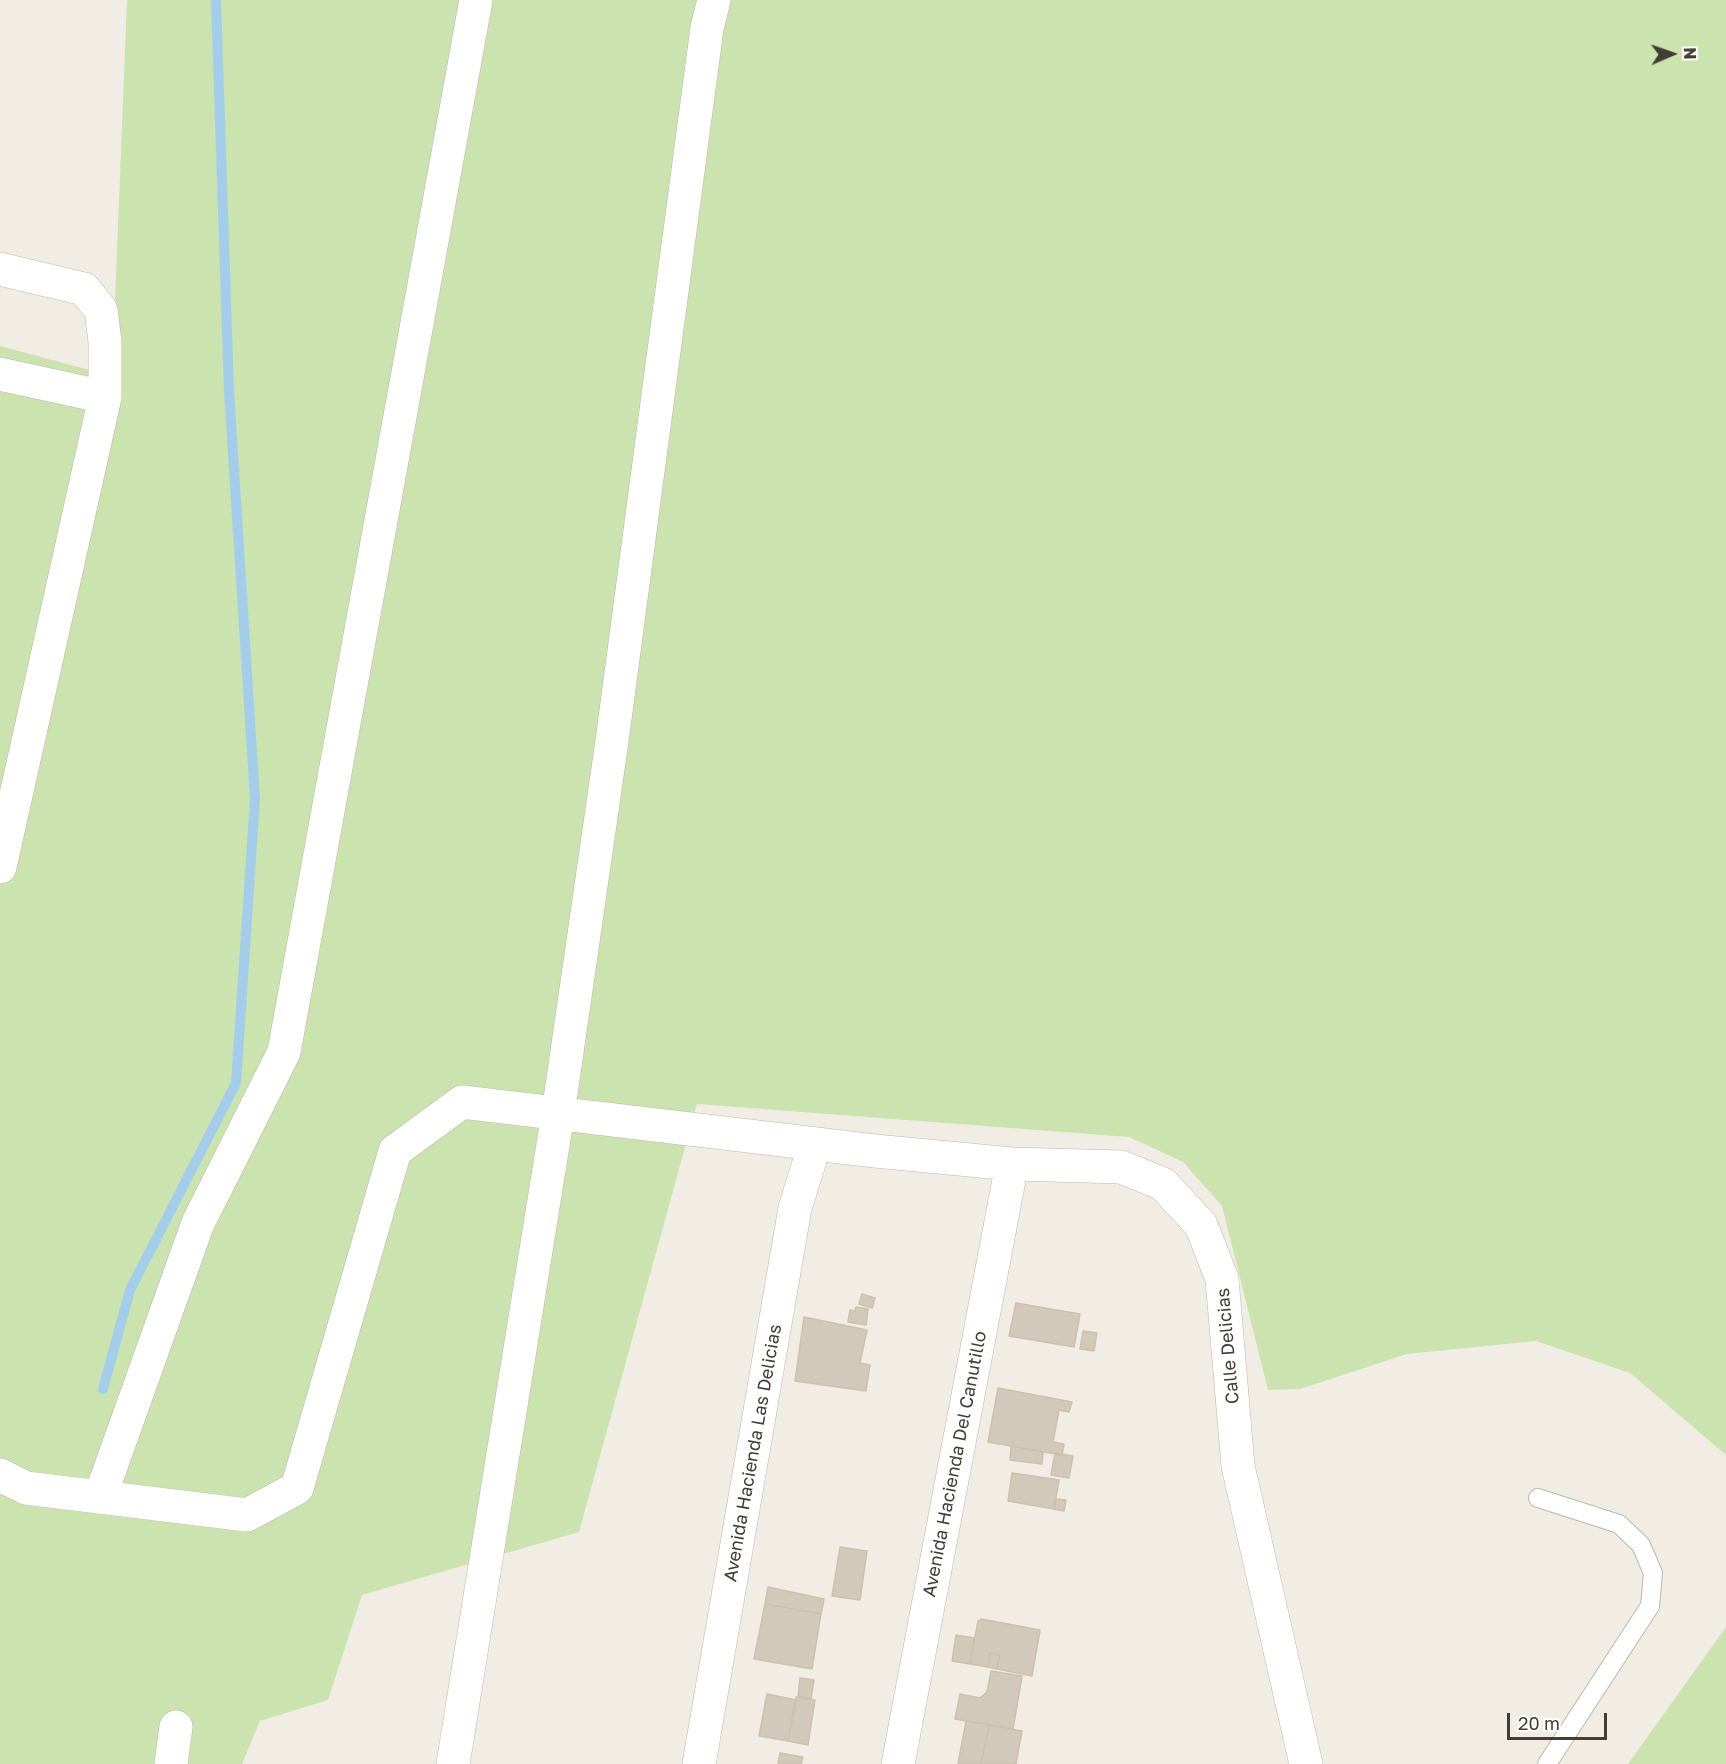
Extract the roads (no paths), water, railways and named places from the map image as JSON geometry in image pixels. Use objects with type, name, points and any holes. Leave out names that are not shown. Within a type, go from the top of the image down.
[{"type":"street","points":[[100,1497],[198,1223],[284,1053],[476,0]]},
{"type":"street","points":[[453,1764],[558,1113],[613,729],[707,28],[714,0]]},
{"type":"street","points":[[0,269],[84,289],[101,310],[105,342],[105,398],[0,867]]},
{"type":"street","points":[[0,374],[105,398]]},
{"type":"street","name":"Calle Delicias","points":[[0,1476],[26,1488],[247,1515],[297,1488],[395,1151],[462,1102],[815,1144],[1012,1164],[1121,1167],[1163,1184],[1201,1225],[1222,1279],[1238,1466],[1306,1764]]},
{"type":"street","name":"Avenida Hacienda Las Delicias","points":[[699,1764],[795,1208],[815,1144]]},
{"type":"street","name":"Avenida Hacienda Del Canutillo","points":[[897,1764],[1012,1164]]},
{"type":"street","points":[[171,1764],[176,1727]]},
{"type":"lane","points":[[1538,1498],[1619,1524],[1641,1545],[1653,1573],[1650,1606],[1547,1764]]},
{"type":"waterway","points":[[103,1389],[130,1290],[236,1083],[255,799],[229,391],[216,0]]}]
